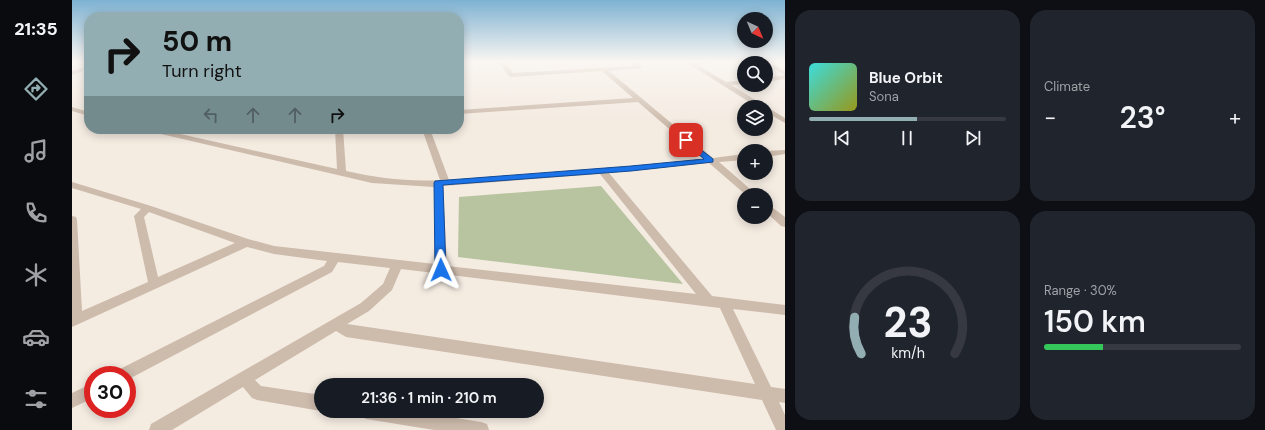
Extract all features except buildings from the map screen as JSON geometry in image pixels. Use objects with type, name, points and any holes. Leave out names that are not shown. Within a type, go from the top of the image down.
[{"type":"street","points":[[618,82],[744,188]]},
{"type":"street","points":[[722,82],[751,100]]},
{"type":"street","points":[[725,84],[737,83]]},
{"type":"street","points":[[464,112],[639,100]]},
{"type":"street","points":[[72,118],[76,110]]},
{"type":"street","points":[[773,114],[785,121]]},
{"type":"street","points":[[180,134],[342,174],[372,180],[428,184],[602,171],[737,158]]},
{"type":"street","points":[[339,134],[342,174]]},
{"type":"street","points":[[427,134],[442,183],[441,270]]},
{"type":"street","points":[[773,153],[785,152]]},
{"type":"street","points":[[602,171],[709,301]]},
{"type":"street","points":[[75,188],[148,208],[246,243],[274,250],[785,310]]},
{"type":"street","points":[[148,208],[139,216],[154,284]]},
{"type":"street","points":[[773,213],[785,223]]},
{"type":"street","points":[[72,220],[74,320],[246,243]]},
{"type":"street","points":[[136,368],[328,269],[335,257]]},
{"type":"street","points":[[156,430],[366,307],[388,287],[397,265]]},
{"type":"street","points":[[724,303],[784,430]]},
{"type":"street","points":[[337,324],[346,331],[785,396]]},
{"type":"street","points":[[245,378],[257,393],[314,403]]},
{"type":"street","points":[[72,401],[84,395]]},
{"type":"street","points":[[408,418],[481,430]]},
{"type":"green space","points":[[601,186],[683,284],[458,257],[459,197]]},
{"type":"route","points":[[441,270],[438,183],[631,169],[710,160],[686,140]]}]
